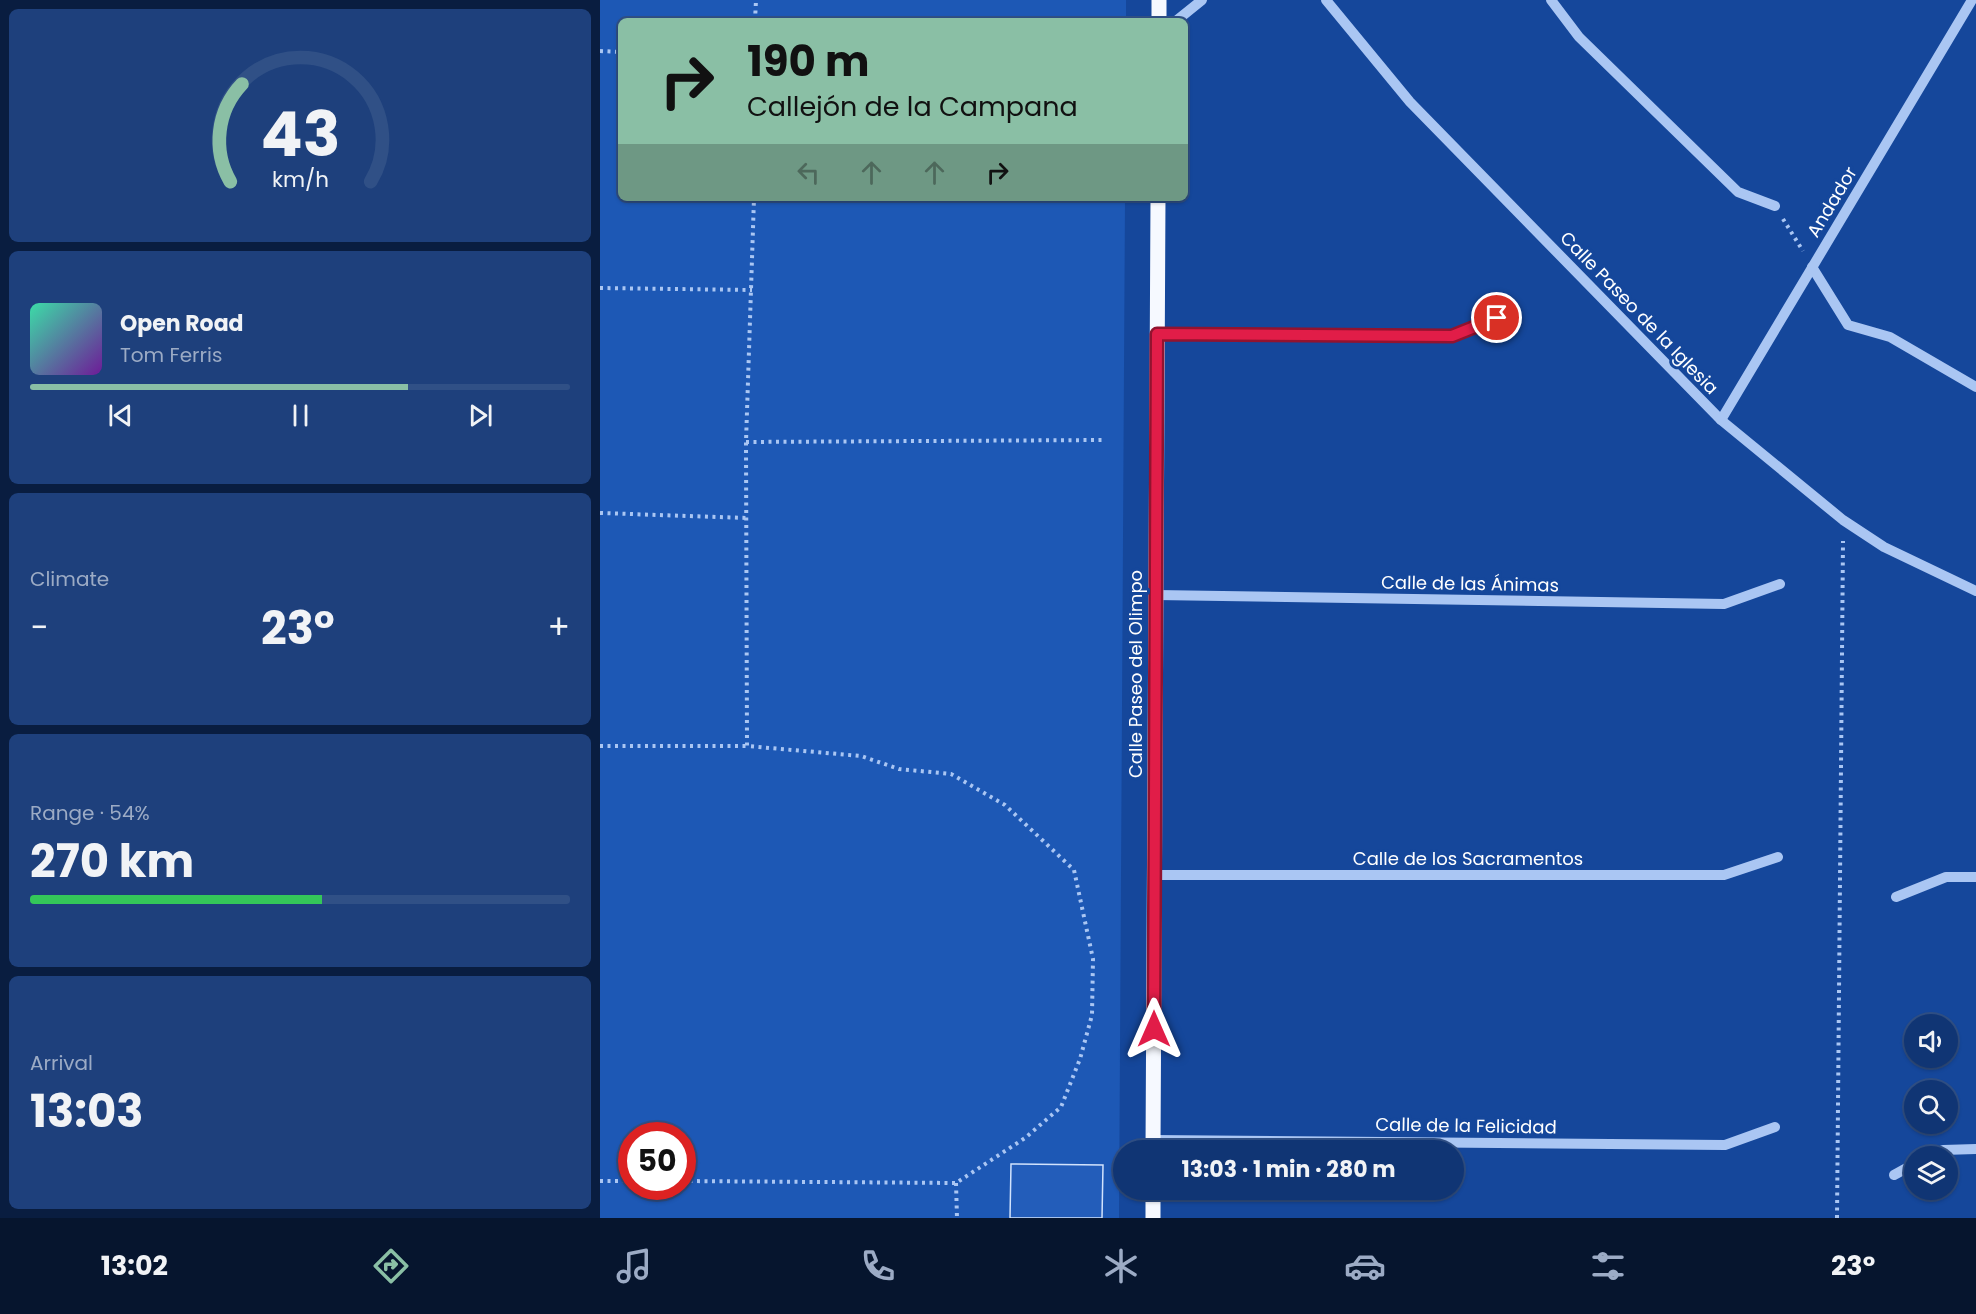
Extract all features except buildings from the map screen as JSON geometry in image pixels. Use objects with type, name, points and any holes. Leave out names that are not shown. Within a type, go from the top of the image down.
[{"type":"main road","points":[[1159,0],[1159,18]]},
{"type":"main road","name":"Calle Paseo del Olimpo","points":[[1154,1140],[1158,201]]},
{"type":"main road","points":[[1153,1200],[1153,1218]]},
{"type":"street","points":[[1180,18],[1202,0]]},
{"type":"street","name":"Calle Paseo de la Iglesia","points":[[1326,0],[1410,102],[1721,420],[1843,519],[1884,547],[1976,591]]},
{"type":"street","points":[[1551,0],[1579,37],[1738,192],[1775,206]]},
{"type":"street","name":"Andador","points":[[1721,420],[1972,0]]},
{"type":"street","points":[[1812,267],[1848,325],[1890,337],[1976,387]]},
{"type":"street","points":[[1157,334],[1452,336],[1497,318]]},
{"type":"street","name":"Calle de las Ánimas","points":[[1156,595],[1724,604],[1780,584]]},
{"type":"street","name":"Calle de los Sacramentos","points":[[1155,875],[1724,875],[1778,857]]},
{"type":"street","points":[[1896,897],[1946,877],[1976,878]]},
{"type":"street","name":"Calle de la Felicidad","points":[[1464,1145],[1725,1145],[1776,1127]]},
{"type":"street","points":[[1958,1150],[1976,1149]]},
{"type":"street","points":[[1894,1175],[1904,1170]]},
{"type":"path","points":[[755,18],[756,0]]},
{"type":"path","points":[[600,51],[618,52]]},
{"type":"path","points":[[747,746],[746,442],[754,201]]},
{"type":"path","points":[[1775,206],[1812,267]]},
{"type":"path","points":[[600,288],[752,290]]},
{"type":"path","points":[[746,442],[1102,440]]},
{"type":"path","points":[[600,513],[747,518]]},
{"type":"path","points":[[1837,1218],[1843,519]]},
{"type":"path","points":[[600,746],[747,746],[861,756],[899,769],[951,774],[1005,805],[1074,870],[1093,959],[1092,1015],[1080,1059],[1061,1107],[1025,1138],[956,1183],[696,1181]]},
{"type":"path","points":[[600,1181],[618,1181]]},
{"type":"path","points":[[956,1183],[957,1218]]},
{"type":"shaded area","points":[[600,0],[1126,0],[1126,18],[618,18],[618,201],[1125,201],[1119,1140],[1113,1140],[1113,1200],[1119,1200],[1119,1218],[600,1218]]},
{"type":"route","points":[[1154,1029],[1157,334],[1452,336],[1497,318]]}]
